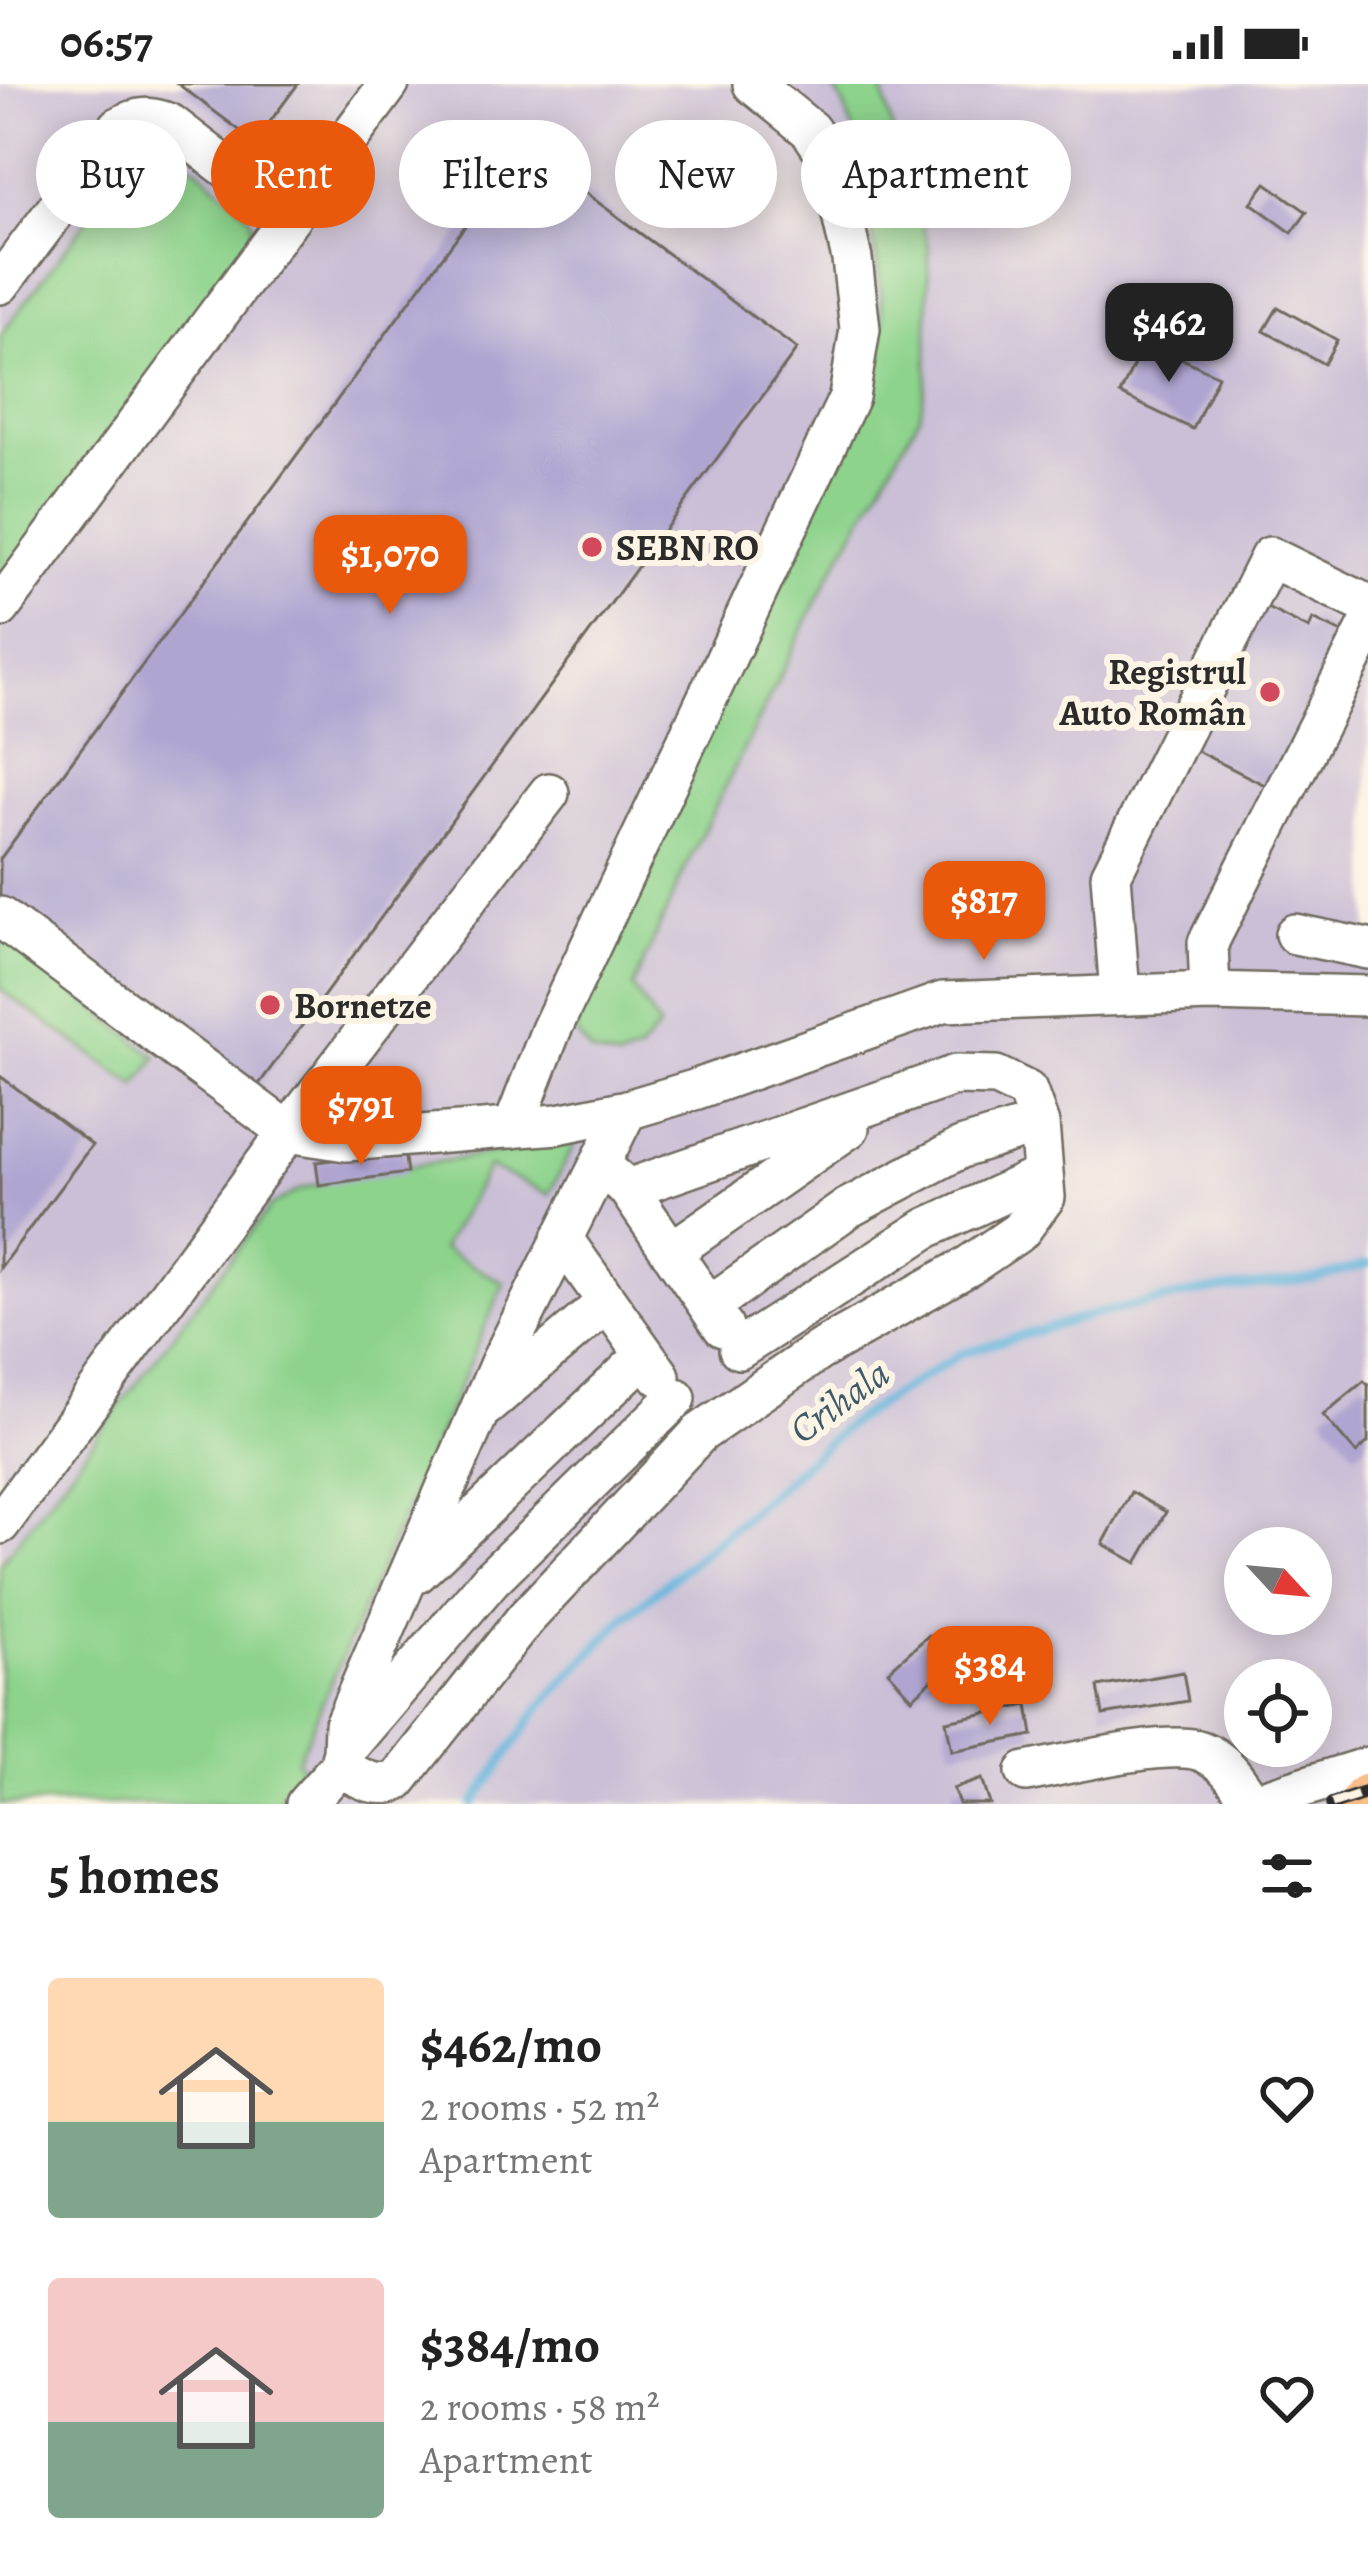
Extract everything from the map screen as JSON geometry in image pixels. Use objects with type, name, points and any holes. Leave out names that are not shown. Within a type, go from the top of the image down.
[{"type":"street","points":[[362,120],[389,84]]},
{"type":"street","points":[[513,1128],[551,1030],[850,397],[860,329],[852,260],[829,158],[810,130],[753,84]]},
{"type":"street","points":[[0,284],[118,128],[133,119],[152,117],[170,124],[211,155]]},
{"type":"street","points":[[0,608],[281,228]]},
{"type":"street","points":[[1120,994],[1111,875],[1270,557],[1368,605]]},
{"type":"street","points":[[1210,992],[1208,943],[1368,627]]},
{"type":"street","points":[[0,1525],[288,1132],[549,794]]},
{"type":"street","points":[[0,917],[288,1132],[346,1141],[558,1124],[627,1110],[944,1002],[1210,992],[1368,996]]},
{"type":"street","points":[[1295,934],[1368,949]]},
{"type":"street","points":[[341,1760],[367,1781],[387,1785],[397,1781],[526,1618],[700,1433],[820,1350],[970,1265],[1020,1231],[1046,1197],[1039,1124],[1027,1091],[996,1076],[956,1075],[888,1101],[614,1177]]},
{"type":"street","points":[[671,1252],[888,1101]]},
{"type":"street","points":[[341,1760],[344,1725],[500,1363],[562,1238],[614,1177],[627,1110]]},
{"type":"street","points":[[709,1306],[848,1208],[961,1148],[1039,1124]]},
{"type":"street","points":[[739,1349],[927,1228],[1043,1175]]},
{"type":"street","points":[[614,1177],[765,1387]]},
{"type":"street","points":[[562,1238],[700,1433]]},
{"type":"street","points":[[478,1414],[607,1302]]},
{"type":"street","points":[[404,1585],[645,1355]]},
{"type":"street","points":[[306,1804],[491,1579],[676,1398]]},
{"type":"street","points":[[1026,1772],[1176,1746],[1203,1752],[1228,1768],[1251,1804],[1368,1767]]},
{"type":"shaded area","points":[[0,84],[1368,84],[1368,1804],[0,1804]]},
{"type":"green space","points":[[831,84],[881,84],[890,120],[849,120]]},
{"type":"green space","points":[[187,163],[211,180],[211,228],[252,228],[251,243],[0,590],[0,336],[81,228],[187,228]]},
{"type":"green space","points":[[872,228],[923,228],[929,247],[927,377],[920,415],[829,577],[688,862],[633,987],[659,1027],[639,1052],[619,1060],[593,1054],[576,1034],[576,997],[867,395],[883,321]]},
{"type":"green space","points":[[0,934],[157,1057],[136,1086],[0,989]]},
{"type":"green space","points":[[577,1140],[549,1194],[488,1167],[442,1249],[504,1283],[297,1761],[302,1766],[275,1804],[0,1804],[0,1564],[270,1207],[301,1189],[349,1176]]},
{"type":"building","points":[[178,84],[298,84],[271,120],[226,120]]},
{"type":"building","points":[[1266,183],[1307,212],[1292,233],[1251,203]]},
{"type":"building","points":[[591,197],[615,215],[615,228],[633,228],[797,349],[257,1087],[0,898],[0,859],[464,228],[591,228]]},
{"type":"building","points":[[1278,307],[1337,340],[1324,364],[1264,331]]},
{"type":"building","points":[[1145,341],[1218,376],[1193,429],[1120,394]]},
{"type":"building","name":"Registrul Auto Român","points":[[1259,604],[1309,629],[1313,619],[1352,638],[1275,790],[1187,746]]},
{"type":"building","points":[[0,1076],[92,1145],[0,1268]]},
{"type":"building","points":[[404,1151],[407,1173],[319,1185],[316,1162]]},
{"type":"building","points":[[1364,1381],[1368,1385],[1368,1442],[1356,1453],[1323,1415]]},
{"type":"building","points":[[1131,1492],[1166,1512],[1137,1563],[1103,1544]]},
{"type":"building","points":[[929,1635],[953,1661],[912,1698],[888,1671]]},
{"type":"building","points":[[1183,1672],[1188,1701],[1103,1715],[1098,1687]]},
{"type":"building","points":[[1028,1705],[1033,1735],[952,1751],[946,1721]]},
{"type":"building","points":[[982,1779],[990,1804],[959,1804],[953,1789]]},
{"type":"waterway","name":"Crihala","points":[[473,1804],[540,1707],[624,1618],[851,1422],[962,1353],[1092,1315],[1200,1292],[1314,1279],[1368,1264]]},
{"type":"railway","points":[[1332,1804],[1368,1792]]},
{"type":"place","name":"SEBN RO","points":[[592,547]]},
{"type":"place","name":"Registrul Auto Român","points":[[1270,692]]},
{"type":"place","name":"Bornetze","points":[[270,1005]]}]
